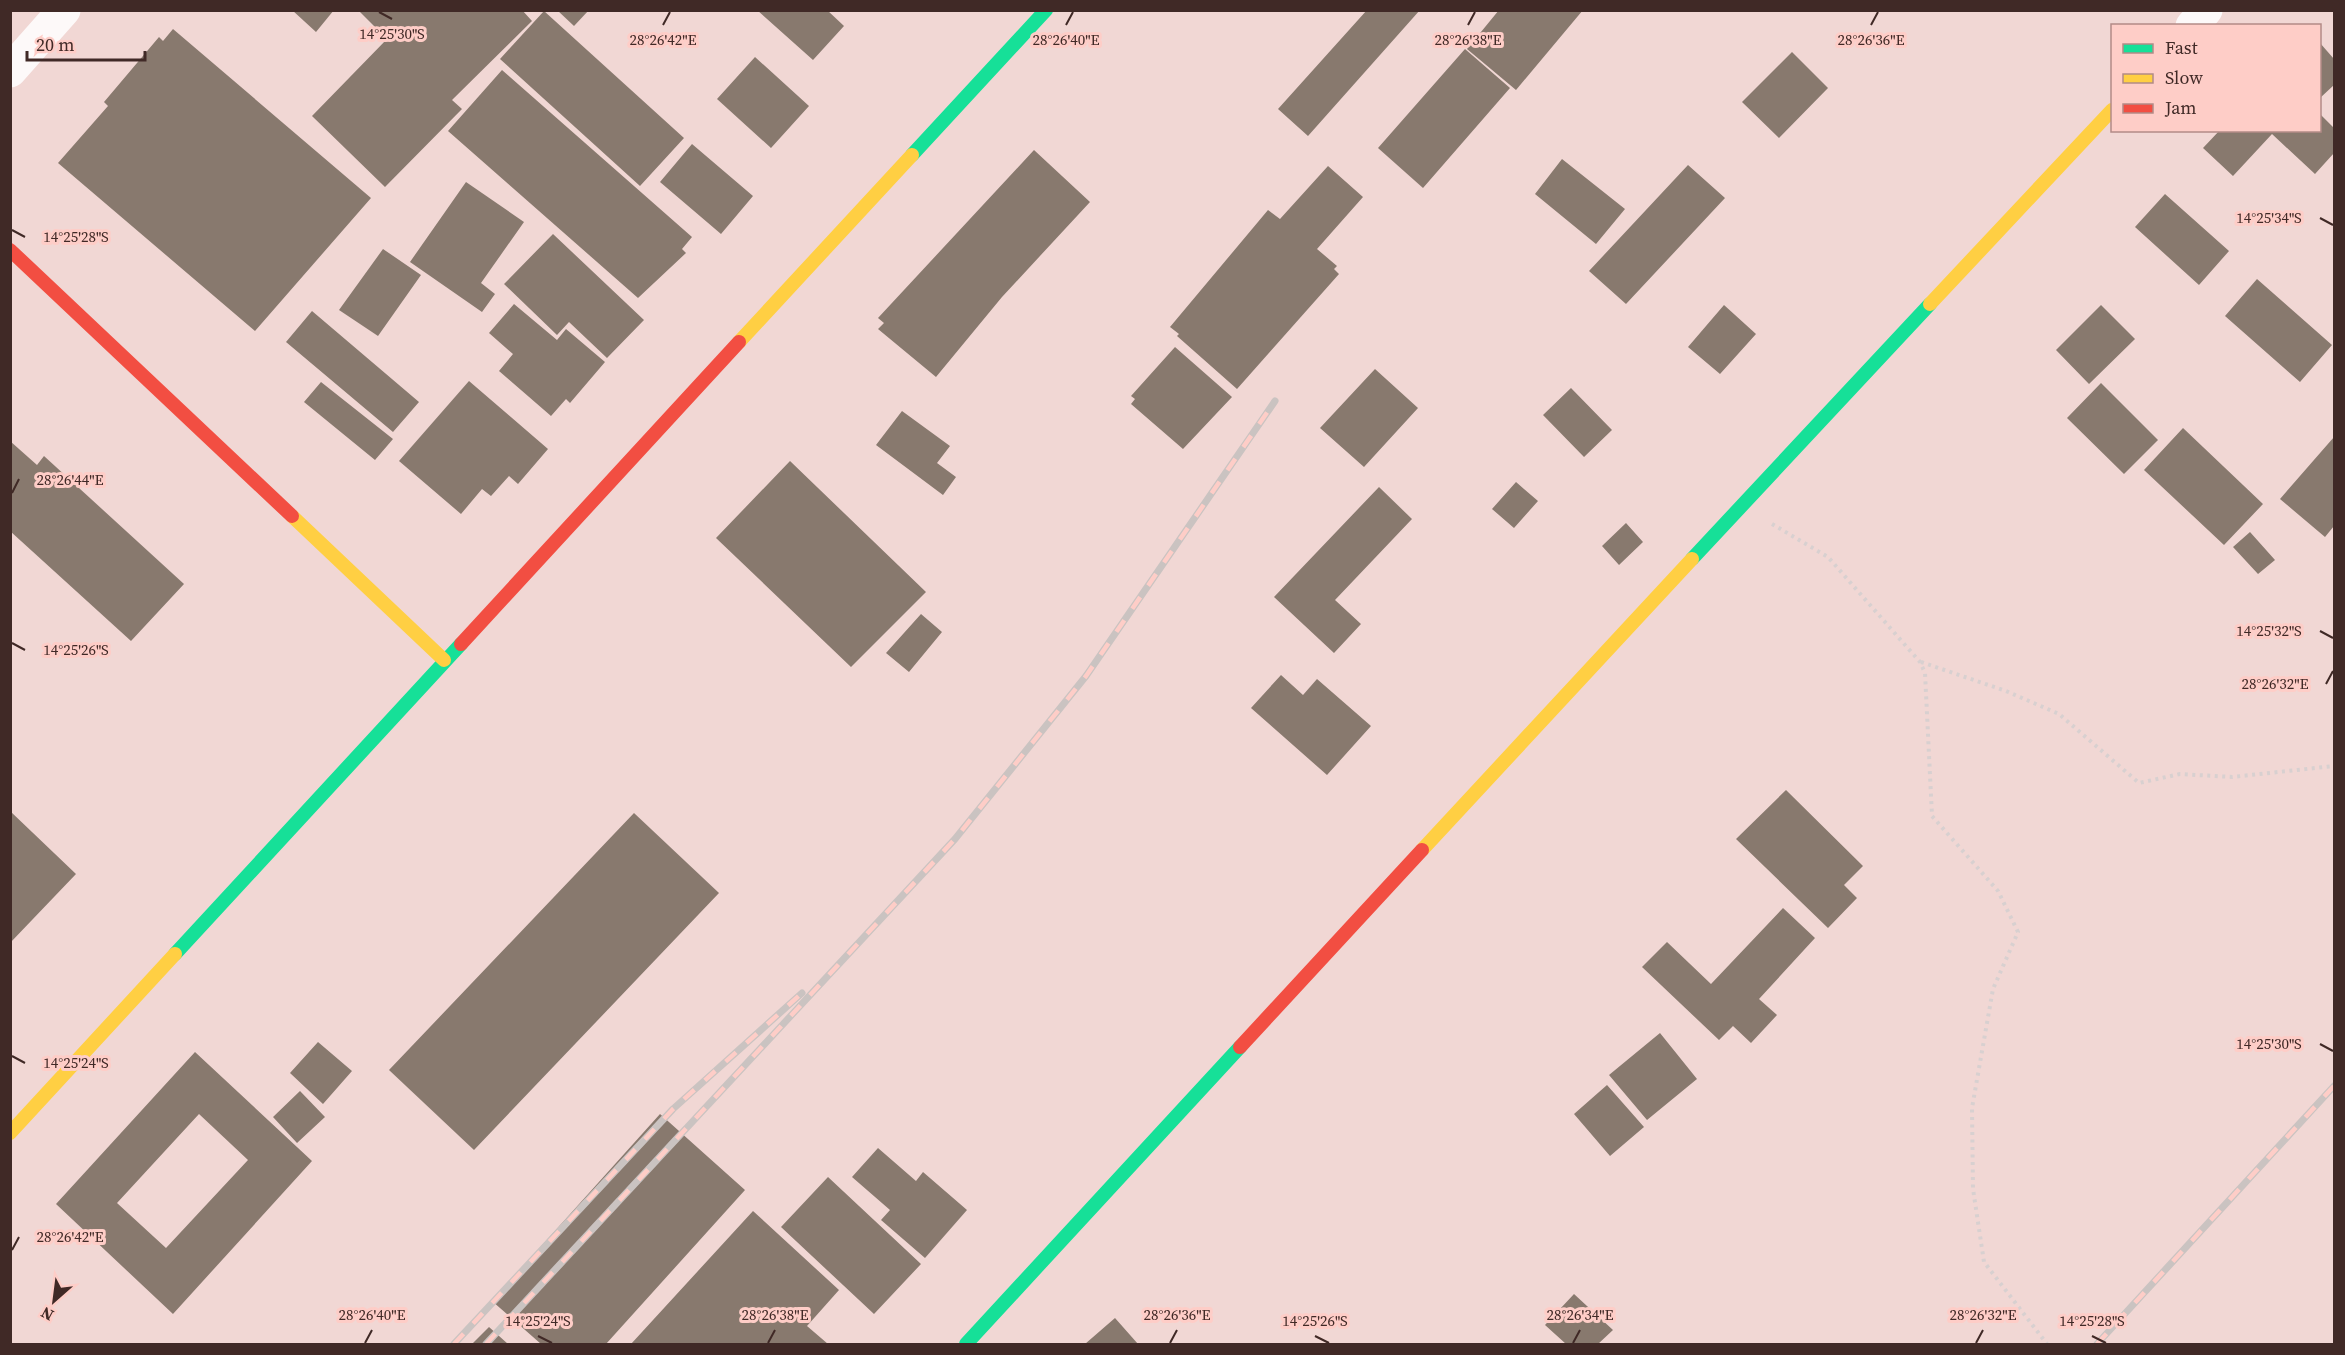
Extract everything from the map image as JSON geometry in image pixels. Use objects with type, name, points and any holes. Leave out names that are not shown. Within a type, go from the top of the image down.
[{"type":"street","points":[[10,71],[64,10]]},
{"type":"street","points":[[10,1133],[1046,10]]},
{"type":"street","points":[[2194,24],[2206,10]]},
{"type":"street","points":[[966,1344],[1742,505],[2111,111]]},
{"type":"street","points":[[10,250],[444,660]]},
{"type":"path","points":[[1742,505],[1828,557],[1920,662],[1925,673],[1932,816],[1998,891],[2018,932],[1993,989],[1972,1108],[1973,1189],[1984,1262],[2047,1344]]},
{"type":"path","points":[[1920,662],[2006,691],[2059,714],[2139,783],[2180,774],[2232,777],[2334,766]]},
{"type":"building","points":[[292,10],[334,10],[316,32]]},
{"type":"building","points":[[358,10],[522,10],[532,21],[452,100],[462,109],[385,187],[312,116],[387,39]]},
{"type":"building","points":[[557,10],[589,10],[574,26]]},
{"type":"building","points":[[757,10],[827,10],[844,26],[813,60]]},
{"type":"building","points":[[1367,10],[1420,10],[1308,136],[1278,109]]},
{"type":"building","points":[[1499,10],[1583,10],[1516,90],[1467,49]]},
{"type":"building","points":[[544,11],[684,138],[640,186],[500,59]]},
{"type":"building","points":[[173,29],[371,198],[255,331],[58,163],[108,106],[104,102],[159,37],[163,41]]},
{"type":"building","points":[[2321,44],[2334,59],[2334,85],[2321,97]]},
{"type":"building","points":[[1465,49],[1510,88],[1423,188],[1378,148]]},
{"type":"building","points":[[1792,52],[1828,88],[1779,138],[1742,102]]},
{"type":"building","points":[[755,57],[809,106],[771,148],[717,99]]},
{"type":"building","points":[[502,70],[692,237],[682,249],[686,253],[638,298],[448,131]]},
{"type":"building","points":[[2321,115],[2334,128],[2334,153],[2315,174],[2272,134],[2233,176],[2203,148],[2218,132],[2321,132]]},
{"type":"building","points":[[692,144],[753,196],[721,234],[660,182]]},
{"type":"building","points":[[1034,150],[1090,202],[1002,297],[936,377],[878,329],[884,323],[878,318]]},
{"type":"building","points":[[1562,159],[1625,209],[1596,244],[1535,194]]},
{"type":"building","points":[[1688,165],[1725,198],[1626,304],[1589,271]]},
{"type":"building","points":[[1328,166],[1363,197],[1317,249],[1337,266],[1334,269],[1339,274],[1237,389],[1177,336],[1179,334],[1170,327],[1268,210],[1280,219]]},
{"type":"building","points":[[466,182],[524,222],[481,283],[495,294],[482,312],[410,262]]},
{"type":"building","points":[[2165,194],[2229,251],[2199,285],[2135,227]]},
{"type":"building","points":[[553,234],[644,320],[607,358],[569,322],[557,335],[504,284]]},
{"type":"building","points":[[383,249],[421,275],[378,336],[339,310]]},
{"type":"building","points":[[2257,279],[2332,345],[2300,382],[2225,316]]},
{"type":"building","points":[[514,304],[557,340],[566,329],[605,362],[570,403],[566,399],[551,416],[499,371],[513,354],[489,333]]},
{"type":"building","points":[[1724,305],[1756,334],[1720,374],[1688,347]]},
{"type":"building","points":[[2101,305],[2135,339],[2089,384],[2056,350]]},
{"type":"building","points":[[312,311],[419,402],[393,432],[286,342]]},
{"type":"building","points":[[1175,347],[1232,397],[1183,449],[1131,404],[1135,399],[1131,396]]},
{"type":"building","points":[[1375,369],[1418,408],[1364,467],[1320,428]]},
{"type":"building","points":[[469,381],[548,449],[518,484],[509,476],[491,496],[482,489],[461,514],[399,461]]},
{"type":"building","points":[[321,382],[393,439],[375,460],[304,402]]},
{"type":"building","points":[[2101,383],[2158,440],[2124,474],[2067,418]]},
{"type":"building","points":[[1571,388],[1612,430],[1584,457],[1543,415]]},
{"type":"building","points":[[902,411],[950,446],[937,463],[956,477],[943,495],[876,445]]},
{"type":"building","points":[[2183,428],[2263,504],[2224,545],[2144,470]]},
{"type":"building","points":[[2334,437],[2334,526],[2325,537],[2280,499]]},
{"type":"building","points":[[10,441],[37,465],[44,456],[184,584],[131,641],[10,531]]},
{"type":"building","points":[[790,461],[926,592],[851,667],[716,538]]},
{"type":"building","points":[[1516,482],[1538,501],[1514,528],[1492,509]]},
{"type":"building","points":[[1379,487],[1412,519],[1335,600],[1361,624],[1334,653],[1274,597]]},
{"type":"building","points":[[1626,523],[1643,542],[1619,565],[1602,546]]},
{"type":"building","points":[[2250,532],[2275,560],[2258,574],[2233,547]]},
{"type":"building","points":[[921,614],[942,632],[909,672],[886,653]]},
{"type":"building","points":[[1281,675],[1303,695],[1317,679],[1371,726],[1327,775],[1251,708]]},
{"type":"building","points":[[1786,790],[1863,866],[1844,885],[1857,898],[1828,928],[1736,839]]},
{"type":"building","points":[[10,811],[76,874],[10,943]]},
{"type":"building","points":[[634,813],[719,893],[474,1150],[389,1070]]},
{"type":"building","points":[[1783,908],[1815,938],[1759,999],[1777,1015],[1751,1043],[1733,1026],[1719,1040],[1642,967],[1667,942],[1711,984]]},
{"type":"building","points":[[1660,1033],[1697,1079],[1647,1120],[1609,1075]]},
{"type":"building","points":[[318,1042],[352,1071],[323,1104],[290,1073]]},
{"type":"building","points":[[195,1052],[312,1161],[173,1314],[56,1204]],"holes":[[[199,1114],[248,1160],[166,1248],[117,1203]]]},
{"type":"building","points":[[1607,1085],[1644,1127],[1610,1156],[1574,1114]]},
{"type":"building","points":[[300,1091],[325,1117],[297,1143],[273,1117]]},
{"type":"building","points":[[660,1114],[745,1190],[606,1344],[541,1344],[492,1301]]},
{"type":"building","points":[[878,1148],[916,1181],[923,1172],[967,1210],[925,1258],[881,1220],[890,1210],[852,1177]]},
{"type":"building","points":[[828,1177],[921,1264],[874,1314],[781,1227]]},
{"type":"building","points":[[753,1211],[839,1290],[807,1326],[828,1344],[631,1344]]},
{"type":"building","points":[[1574,1294],[1613,1330],[1598,1344],[1566,1344],[1545,1325]]},
{"type":"building","points":[[1115,1318],[1138,1344],[1085,1344]]},
{"type":"building","points":[[489,1327],[508,1344],[472,1344]]},
{"type":"railway","points":[[486,1344],[955,839],[1086,676],[1275,401]]},
{"type":"railway","points":[[454,1344],[673,1109],[802,993]]},
{"type":"railway","points":[[2097,1344],[2334,1086]]},
{"type":"traffic: fast","points":[[912,155],[1046,10]]},
{"type":"traffic: fast","points":[[1692,559],[1930,304]]},
{"type":"traffic: fast","points":[[175,954],[461,644]]},
{"type":"traffic: fast","points":[[966,1344],[1240,1047]]},
{"type":"traffic: slow","points":[[1930,304],[2111,111]]},
{"type":"traffic: slow","points":[[739,342],[912,155]]},
{"type":"traffic: slow","points":[[292,516],[444,660]]},
{"type":"traffic: slow","points":[[1422,850],[1692,559]]},
{"type":"traffic: slow","points":[[10,1133],[175,954]]},
{"type":"traffic: jam","points":[[10,250],[292,516]]},
{"type":"traffic: jam","points":[[461,644],[739,342]]},
{"type":"traffic: jam","points":[[1240,1047],[1422,850]]}]
